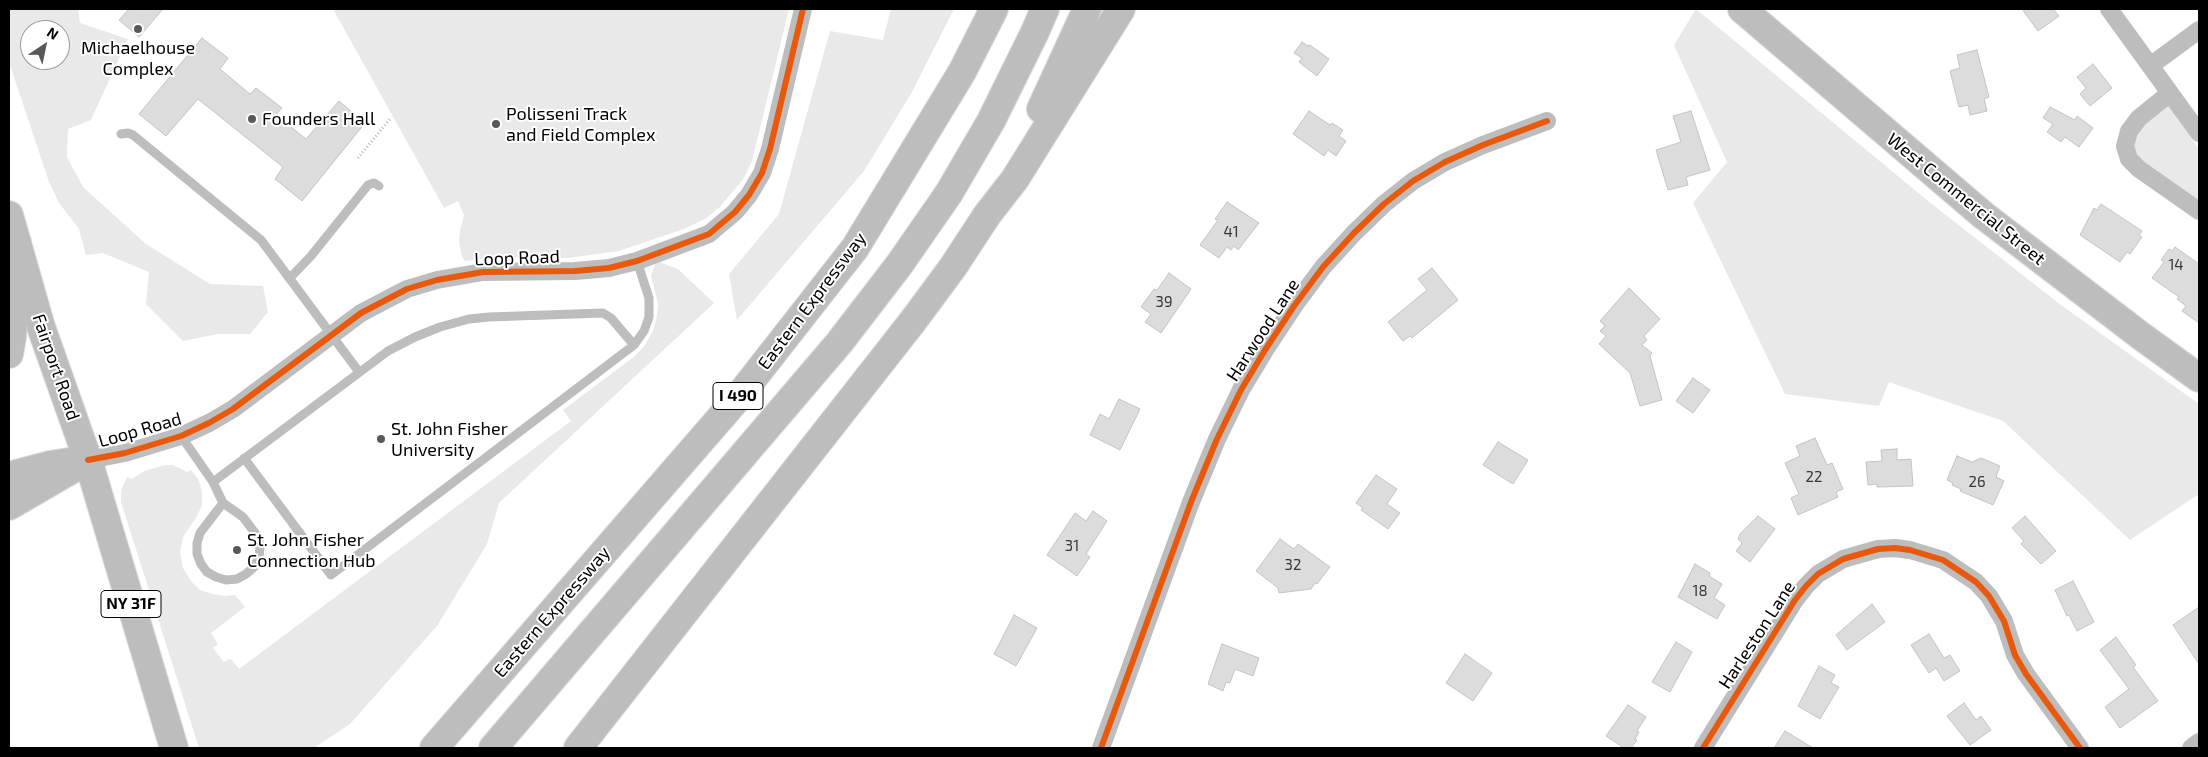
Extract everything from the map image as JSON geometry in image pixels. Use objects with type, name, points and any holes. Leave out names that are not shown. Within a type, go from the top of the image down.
[{"type":"main road","name":"Eastern Expressway","points":[[434,748],[736,400],[855,248],[962,72],[994,9]]},
{"type":"main road","name":"I 490","points":[[493,748],[838,343],[899,265],[949,193],[991,121],[1045,9]]},
{"type":"main road","points":[[987,215],[1053,86],[1087,9]]},
{"type":"main road","points":[[578,748],[913,320],[952,267],[987,215],[1015,179],[1121,9]]},
{"type":"main road","name":"West Commercial Street","points":[[1742,9],[1983,215],[2199,378]]},
{"type":"main road","name":"Fairport Road","points":[[9,215],[42,327],[88,460],[174,748]]},
{"type":"main road","points":[[9,354],[12,338],[17,243]]},
{"type":"main road","points":[[9,479],[16,474],[50,465],[88,460]]},
{"type":"main road","points":[[9,506],[88,460]]},
{"type":"street","name":"Loop Road","points":[[88,460],[125,453],[181,436],[209,423],[233,408],[331,335],[382,301],[407,289],[437,280],[483,272],[575,271],[601,268],[637,261],[709,234],[735,212],[750,195],[762,173],[770,149],[803,9]]},
{"type":"street","points":[[2108,9],[2199,133]]},
{"type":"street","points":[[2150,66],[2199,30]]},
{"type":"street","points":[[2170,93],[2139,118],[2129,131],[2125,146],[2130,159],[2139,169],[2199,211]]},
{"type":"street","name":"Harwood Lane","points":[[1101,748],[1191,502],[1217,439],[1241,390],[1294,306],[1323,266],[1354,233],[1384,204],[1413,181],[1468,152],[1547,121]]},
{"type":"street","name":"Harleston Lane","points":[[1703,748],[1795,600],[1806,586],[1818,574],[1843,559],[1878,549],[1895,548],[1910,550],[1943,560],[1976,582],[1989,596],[2004,621],[2015,655],[2026,674],[2080,748]]},
{"type":"street","points":[[2190,748],[2199,742]]},
{"type":"lane","points":[[121,134],[128,133],[133,135],[261,240],[359,372]]},
{"type":"lane","points":[[290,278],[311,256],[368,185],[374,183],[379,186]]},
{"type":"lane","points":[[244,458],[331,575],[634,345],[644,331],[649,318],[649,298],[637,261]]},
{"type":"lane","points":[[213,482],[388,351],[440,327],[489,317],[603,314],[611,318],[634,345]]},
{"type":"lane","points":[[181,436],[213,482],[223,503],[243,517],[258,537],[260,547],[254,567],[246,574],[226,580],[207,572],[197,554],[197,543],[200,533],[223,503]]},
{"type":"path","points":[[358,158],[390,119]]},
{"type":"shaded area","points":[[9,9],[78,9],[80,23],[128,39],[91,120],[68,129],[67,157],[83,187],[146,244],[210,284],[263,286],[268,312],[250,334],[218,334],[183,341],[146,304],[149,272],[103,253],[86,255],[79,229],[59,203],[49,182],[9,62]]},
{"type":"shaded area","points":[[333,9],[789,9],[752,161],[744,178],[720,207],[705,219],[684,229],[619,251],[568,258],[497,257],[465,261],[462,257],[459,241],[464,215],[458,201],[444,208]]},
{"type":"shaded area","points":[[891,9],[954,9],[912,92],[864,171],[737,320],[729,274],[779,214],[830,31],[883,40]]},
{"type":"shaded area","points":[[1696,9],[1928,201],[2061,305],[2199,404],[2199,494],[2130,540],[2003,421],[1889,382],[1879,406],[1785,394],[1693,203],[1727,162],[1674,45]]},
{"type":"shaded area","points":[[2167,103],[2199,149],[2199,203],[2156,174],[2133,152],[2133,141],[2139,126]]},
{"type":"shaded area","points":[[659,262],[678,269],[714,303],[499,503],[487,544],[437,626],[350,724],[314,748],[199,748],[121,502],[121,490],[127,477],[132,479],[144,471],[165,465],[173,465],[187,472],[191,470],[198,479],[202,491],[202,505],[183,537],[180,552],[183,568],[191,581],[200,590],[225,596],[235,595],[245,607],[211,633],[218,644],[213,648],[224,662],[229,659],[232,660],[239,669],[571,421],[563,410],[635,356],[645,345],[653,331],[658,303],[651,276],[655,264]]},
{"type":"building","name":"Michaelhouse Complex","points":[[129,9],[163,9],[139,37],[119,20]]},
{"type":"building","points":[[2022,9],[2053,9],[2059,16],[2038,31]]},
{"type":"building","name":"Founders Hall","points":[[202,38],[228,58],[220,69],[250,94],[256,88],[282,108],[276,115],[306,139],[339,101],[365,123],[302,201],[275,179],[283,167],[198,99],[166,136],[139,114]]},
{"type":"building","points":[[1302,42],[1308,46],[1310,45],[1329,59],[1317,76],[1299,62],[1302,58],[1294,53]]},
{"type":"building","points":[[1977,50],[1989,97],[1984,99],[1987,111],[1970,115],[1968,105],[1959,107],[1950,71],[1960,68],[1957,55]]},
{"type":"building","points":[[2093,64],[2112,88],[2090,106],[2080,94],[2086,88],[2077,77]]},
{"type":"building","points":[[2050,107],[2075,120],[2077,116],[2093,128],[2079,147],[2065,137],[2061,142],[2047,132],[2053,124],[2043,118]]},
{"type":"building","points":[[1309,111],[1330,125],[1332,123],[1343,130],[1339,136],[1346,141],[1336,156],[1328,150],[1324,156],[1293,134]]},
{"type":"building","points":[[1691,111],[1710,170],[1686,177],[1688,185],[1668,190],[1656,150],[1681,142],[1673,116]]},
{"type":"building","points":[[1227,202],[1259,223],[1238,250],[1234,246],[1231,250],[1227,247],[1219,258],[1200,245],[1218,220],[1215,219]]},
{"type":"building","points":[[2101,204],[2142,231],[2139,235],[2142,237],[2130,254],[2127,252],[2120,262],[2080,235],[2094,208],[2097,210]]},
{"type":"building","points":[[2175,247],[2199,264],[2199,323],[2182,311],[2186,306],[2177,299],[2179,297],[2152,278],[2164,262],[2161,260],[2169,249],[2172,251]]},
{"type":"building","points":[[1432,268],[1458,300],[1412,338],[1410,336],[1403,341],[1388,322],[1427,290],[1418,279]]},
{"type":"building","points":[[1169,273],[1191,289],[1161,333],[1145,322],[1151,314],[1141,307],[1154,289],[1157,290]]},
{"type":"building","points":[[1629,288],[1660,319],[1644,336],[1647,340],[1642,345],[1652,353],[1650,356],[1662,400],[1640,406],[1630,373],[1599,344],[1606,336],[1600,331],[1605,326],[1600,321]]},
{"type":"building","points":[[1693,378],[1710,390],[1693,413],[1676,401]]},
{"type":"building","points":[[1119,399],[1140,409],[1120,450],[1090,435],[1100,414],[1109,419]]},
{"type":"building","points":[[1815,438],[1827,465],[1832,463],[1843,489],[1836,492],[1838,497],[1798,515],[1791,498],[1799,494],[1785,463],[1800,456],[1796,446]]},
{"type":"building","points":[[1498,442],[1528,460],[1513,484],[1483,465]]},
{"type":"building","points":[[1897,449],[1897,460],[1911,459],[1913,486],[1877,487],[1877,484],[1868,485],[1866,462],[1882,461],[1881,450]]},
{"type":"building","points":[[1957,456],[1972,462],[1981,458],[2000,466],[1996,477],[2004,481],[1993,505],[1960,491],[1961,489],[1952,485],[1953,483],[1947,480]]},
{"type":"building","points":[[1376,475],[1397,489],[1387,504],[1400,513],[1388,529],[1361,510],[1363,508],[1356,503]]},
{"type":"building","points":[[1093,511],[1107,521],[1086,554],[1090,557],[1077,576],[1047,555],[1075,513],[1086,521]]},
{"type":"building","points":[[1758,516],[1775,529],[1750,562],[1736,551],[1742,543],[1738,539],[1740,534]]},
{"type":"building","points":[[2025,516],[2056,551],[2041,564],[2021,544],[2024,541],[2012,528]]},
{"type":"building","points":[[1280,539],[1294,549],[1298,544],[1330,567],[1311,589],[1279,593],[1278,588],[1256,571]]},
{"type":"building","points":[[1695,564],[1710,573],[1709,576],[1722,584],[1714,598],[1725,605],[1717,619],[1678,597]]},
{"type":"building","points":[[2073,581],[2094,622],[2077,631],[2069,615],[2067,616],[2055,590]]},
{"type":"building","points":[[1872,604],[1885,622],[1847,650],[1836,635]]},
{"type":"building","points":[[2199,607],[2199,664],[2173,625]]},
{"type":"building","points":[[1014,615],[1037,628],[1016,666],[994,654]]},
{"type":"building","points":[[1929,634],[1944,658],[1950,655],[1960,671],[1944,681],[1936,668],[1929,673],[1911,645]]},
{"type":"building","points":[[2116,637],[2136,665],[2133,667],[2158,701],[2120,728],[2105,707],[2129,689],[2100,650]]},
{"type":"building","points":[[1676,642],[1692,652],[1670,692],[1652,682]]},
{"type":"building","points":[[1222,644],[1259,658],[1253,676],[1235,669],[1230,683],[1226,682],[1223,691],[1208,684]]},
{"type":"building","points":[[1465,654],[1492,673],[1473,701],[1446,683]]},
{"type":"building","points":[[1819,666],[1835,675],[1831,683],[1839,687],[1820,719],[1798,706]]},
{"type":"building","points":[[1964,703],[1976,720],[1981,716],[1991,730],[1970,745],[1947,716]]},
{"type":"building","points":[[1628,705],[1646,717],[1637,731],[1639,732],[1635,739],[1637,740],[1631,748],[1624,748],[1606,736]]},
{"type":"building","points":[[1785,731],[1813,748],[1774,748]]},
{"type":"cycle path","points":[[88,460],[125,453],[181,436],[209,423],[233,409],[361,313],[407,289],[437,280],[483,272],[575,271],[609,268],[637,261],[709,234],[735,212],[749,195],[762,173],[770,149],[803,9]]},
{"type":"cycle path","points":[[1101,748],[1191,502],[1217,439],[1241,390],[1294,306],[1323,267],[1354,233],[1384,204],[1413,181],[1445,162],[1483,145],[1547,121]]},
{"type":"cycle path","points":[[1703,748],[1795,600],[1806,586],[1818,574],[1843,559],[1878,549],[1895,548],[1910,550],[1943,560],[1976,582],[1989,596],[2004,621],[2015,655],[2026,674],[2080,748]]},
{"type":"place","name":"Michaelhouse Complex","points":[[138,29]]},
{"type":"place","name":"Founders Hall","points":[[252,119]]},
{"type":"place","name":"Polisseni Track and Field Complex","points":[[496,124]]},
{"type":"place","name":"St. John Fisher University","points":[[381,439]]},
{"type":"place","name":"St. John Fisher Connection Hub","points":[[237,550]]}]
